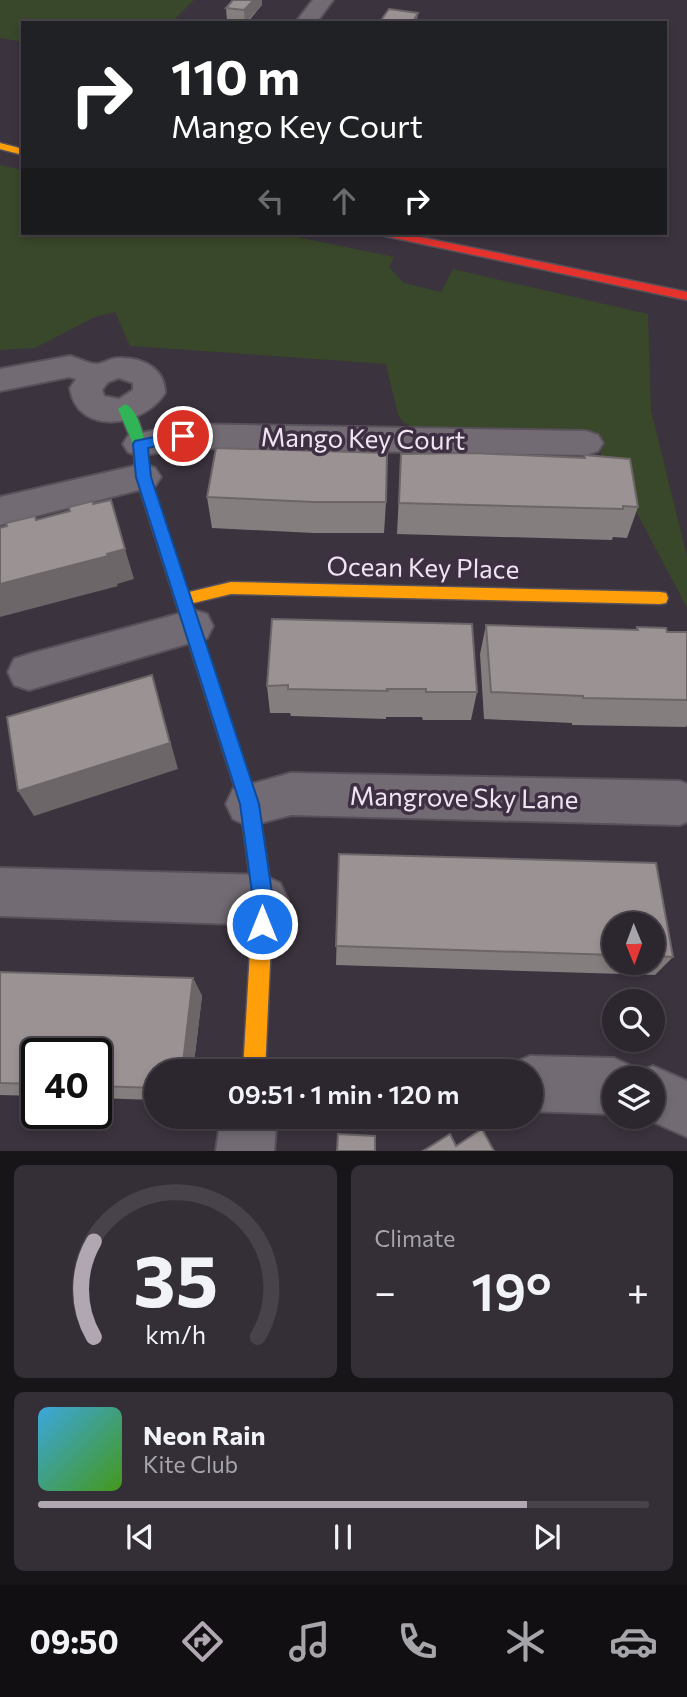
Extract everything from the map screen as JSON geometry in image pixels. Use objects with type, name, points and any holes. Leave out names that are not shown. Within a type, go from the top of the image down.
[{"type":"street","points":[[307,21],[323,0]]},
{"type":"street","points":[[0,146],[21,151]]},
{"type":"street","points":[[395,235],[687,296]]},
{"type":"street","points":[[0,380],[70,366],[97,375],[116,368],[127,368],[136,370],[149,380],[149,393],[143,400],[125,410],[249,804],[263,900],[255,1059]]},
{"type":"street","name":"Mango Key Court","points":[[0,511],[142,461],[183,436],[586,443]]},
{"type":"street","name":"Ocean Key Place","points":[[189,612],[231,588],[660,598]]},
{"type":"street","points":[[29,672],[189,612]]},
{"type":"street","name":"Mangrove Sky Lane","points":[[249,804],[291,794],[680,803]]},
{"type":"street","points":[[0,892],[263,900]]},
{"type":"street","points":[[543,1083],[602,1086]]},
{"type":"street","points":[[665,1099],[687,1109]]},
{"type":"street","points":[[245,1151],[248,1129]]},
{"type":"green space","points":[[0,0],[194,0],[173,21],[21,21],[21,42],[0,38]]},
{"type":"green space","points":[[0,165],[21,170],[21,235],[288,235],[394,257],[389,267],[404,283],[441,292],[453,269],[648,314],[651,411],[687,556],[687,608],[626,492],[605,472],[596,432],[410,426],[398,415],[386,364],[130,346],[115,312],[95,317],[35,348],[0,350]]},
{"type":"building","points":[[233,0],[254,0],[244,10],[226,8]]},
{"type":"building","points":[[389,9],[418,13],[413,21],[380,21]]},
{"type":"building","points":[[216,448],[387,453],[386,502],[207,497]]},
{"type":"building","points":[[472,453],[585,458],[584,455],[630,459],[638,507],[623,506],[623,509],[399,503],[401,454]]},
{"type":"building","points":[[111,500],[125,549],[107,554],[108,556],[0,584],[0,528],[7,526],[6,523],[35,516],[36,520],[70,511],[69,507]]},
{"type":"building","points":[[272,619],[472,624],[477,692],[426,692],[426,689],[288,689],[288,685],[267,686]]},
{"type":"building","points":[[486,625],[638,630],[637,627],[666,628],[667,632],[687,632],[687,700],[583,698],[491,692]]},
{"type":"building","points":[[152,675],[170,743],[18,791],[7,717]]},
{"type":"building","points":[[339,854],[656,863],[665,912],[602,912],[602,955],[336,946]]},
{"type":"building","points":[[665,913],[673,957],[665,957]]},
{"type":"building","points":[[0,972],[193,978],[183,1059],[144,1059],[144,1088],[112,1087],[112,1038],[21,1038],[21,1084],[0,1083]]},
{"type":"building","points":[[482,1129],[494,1151],[423,1151],[450,1134],[456,1146]]},
{"type":"building","points":[[338,1134],[375,1136],[375,1151],[337,1151]]},
{"type":"traffic: fast","points":[[125,409],[140,444],[143,477],[249,804]]},
{"type":"traffic: slow","points":[[0,146],[21,151]]},
{"type":"traffic: slow","points":[[185,599],[231,588],[660,598]]},
{"type":"traffic: slow","points":[[249,804],[263,900],[255,1059]]},
{"type":"traffic: jam","points":[[395,235],[687,296]]},
{"type":"route","points":[[183,436],[140,444],[143,477],[185,599],[249,804],[263,900],[262,924]]}]
